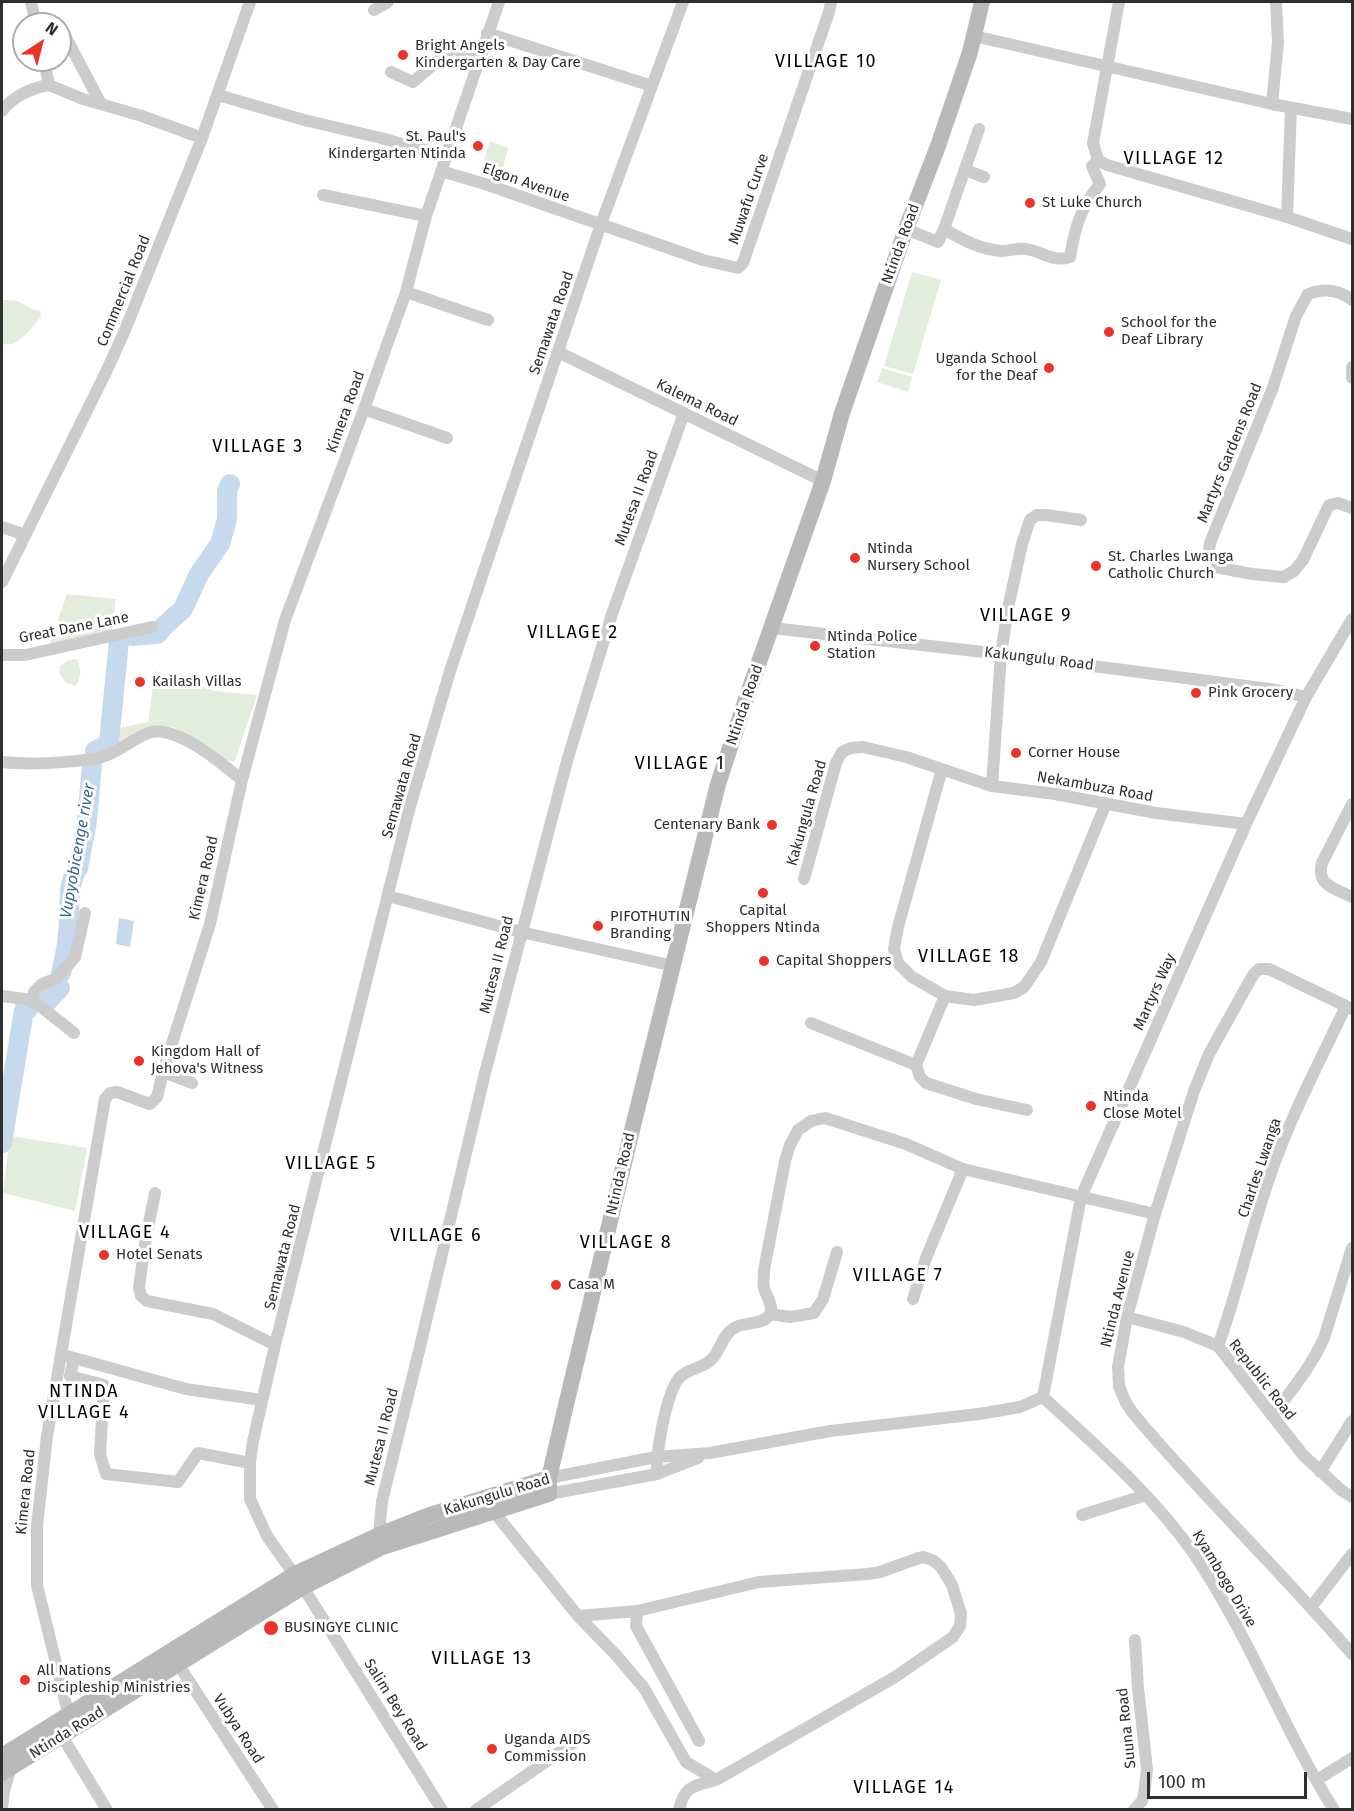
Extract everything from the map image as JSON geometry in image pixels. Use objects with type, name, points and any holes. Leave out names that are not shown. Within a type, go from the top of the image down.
[{"type":"main road","name":"Ntinda Road","points":[[549,1486],[631,1134],[718,784],[823,481],[842,413],[906,229],[938,146],[974,36],[982,2]]},
{"type":"main road","name":"Kakungulu Road","points":[[380,1541],[549,1486]]},
{"type":"main road","name":"Ntinda Road","points":[[68,1727],[299,1580],[380,1541]]},
{"type":"main road","name":"Ntinda Road","points":[[5,1765],[178,1664],[299,1580]]},
{"type":"street","name":"Commercial Road","points":[[2,582],[125,330],[202,138],[250,2]]},
{"type":"street","points":[[374,10],[388,2]]},
{"type":"street","name":"Kimera Road","points":[[107,1809],[68,1727],[37,1585],[36,1559],[42,1476],[60,1355],[105,1099],[110,1093],[117,1092],[150,1104],[157,1097],[210,924],[242,780],[285,620],[406,292],[426,216],[497,2]]},
{"type":"street","name":"Semawata Road","points":[[299,1580],[267,1536],[250,1499],[250,1463],[275,1345],[409,810],[450,671],[601,224],[683,2]]},
{"type":"street","name":"Muwafu Curve","points":[[601,224],[712,262],[738,268],[743,264],[831,2]]},
{"type":"street","points":[[1119,2],[1093,143],[1098,160],[1107,165],[1287,217],[1353,239]]},
{"type":"street","points":[[1272,104],[1278,42],[1276,2]]},
{"type":"street","points":[[487,33],[652,86]]},
{"type":"street","points":[[974,36],[1272,104],[1353,119]]},
{"type":"street","points":[[391,72],[413,82],[453,48],[478,59]]},
{"type":"street","points":[[72,49],[101,104]]},
{"type":"street","points":[[46,72],[49,85]]},
{"type":"street","points":[[2,111],[6,105],[24,93],[49,85],[83,99],[142,116],[202,138]]},
{"type":"street","points":[[218,95],[304,120],[446,156]]},
{"type":"street","points":[[1287,217],[1291,108]]},
{"type":"street","points":[[906,229],[938,242],[979,129]]},
{"type":"street","points":[[944,229],[979,247],[1003,251],[1026,249],[1062,260],[1070,257],[1074,232],[1080,215],[1088,199],[1100,184],[1092,166],[1098,160]]},
{"type":"street","points":[[965,170],[984,177]]},
{"type":"street","name":"Elgon Avenue","points":[[441,171],[601,224]]},
{"type":"street","points":[[323,195],[426,216]]},
{"type":"street","name":"Martyrs Gardens Road","points":[[1353,300],[1328,290],[1308,294],[1296,316],[1272,390],[1210,543],[1208,556],[1215,567],[1284,577],[1294,571],[1303,560],[1329,505],[1338,503],[1353,508]]},
{"type":"street","points":[[406,292],[488,320]]},
{"type":"street","name":"Kalema Road","points":[[558,352],[823,481]]},
{"type":"street","points":[[1353,367],[1353,378]]},
{"type":"street","points":[[364,409],[447,438]]},
{"type":"street","name":"Mutesa II Road","points":[[380,1541],[382,1501],[521,932],[567,761],[602,645],[684,413]]},
{"type":"street","points":[[992,786],[1001,654],[1008,608],[1022,544],[1030,520],[1037,515],[1046,514],[1081,520]]},
{"type":"street","points":[[2,527],[25,535]]},
{"type":"street","name":"Martyrs Way","points":[[1043,1398],[1081,1197],[1246,824],[1306,697],[1353,619]]},
{"type":"street","name":"Great Dane Lane","points":[[2,655],[25,655],[152,627]]},
{"type":"street","name":"Kakungulu Road","points":[[772,628],[1001,654],[1277,690],[1306,697]]},
{"type":"street","points":[[2,762],[41,763],[104,756],[117,751],[150,731],[163,731],[194,746],[242,780]]},
{"type":"street","name":"Kakungula Road","points":[[804,879],[836,763],[842,752],[851,748],[863,747],[906,757],[942,769]]},
{"type":"street","points":[[942,769],[898,927],[894,949],[898,963],[912,976],[945,996],[974,1000],[1014,993],[1024,987],[1041,962],[1106,803]]},
{"type":"street","name":"Nekambuza Road","points":[[942,769],[992,786],[1055,794],[1156,813],[1246,824]]},
{"type":"street","points":[[1353,804],[1322,863],[1320,872],[1322,880],[1327,884],[1353,897]]},
{"type":"street","points":[[388,896],[521,932],[674,966]]},
{"type":"street","points":[[32,1002],[34,992],[42,984],[57,978],[75,957],[85,913]]},
{"type":"street","name":"Ntinda Avenue","points":[[1349,1008],[1269,969],[1258,969],[1252,975],[1209,1054],[1194,1091],[1155,1215],[1127,1317],[1118,1367],[1119,1386],[1125,1401],[1141,1423],[1251,1544],[1312,1606],[1353,1654]]},
{"type":"street","points":[[2,996],[32,1002],[53,1015],[74,1033]]},
{"type":"street","points":[[915,1065],[945,996]]},
{"type":"street","name":"Charles Lwanga","points":[[1218,1346],[1231,1310],[1272,1169],[1295,1112],[1349,1008]]},
{"type":"street","points":[[811,1023],[915,1065],[920,1077],[926,1083],[976,1099],[1027,1110]]},
{"type":"street","points":[[163,1072],[192,1083]]},
{"type":"street","points":[[657,1474],[656,1457],[672,1389],[678,1378],[685,1372],[706,1364],[712,1359],[730,1330],[766,1319],[770,1314],[771,1307],[764,1286],[764,1270],[785,1161],[798,1130],[811,1121],[825,1118],[906,1144],[963,1169],[1155,1215]]},
{"type":"street","points":[[913,1299],[926,1258],[963,1169]]},
{"type":"street","points":[[155,1192],[139,1288],[141,1296],[147,1301],[213,1314],[275,1345]]},
{"type":"street","points":[[1272,1416],[1319,1350],[1353,1248]]},
{"type":"street","points":[[770,1314],[790,1317],[814,1313],[824,1299],[837,1252]]},
{"type":"street","name":"Republic Road","points":[[1127,1317],[1184,1332],[1218,1346],[1298,1449],[1320,1472],[1353,1497]]},
{"type":"street","points":[[60,1355],[186,1389],[262,1400]]},
{"type":"street","points":[[74,1358],[69,1376],[104,1385],[100,1454],[106,1474],[178,1482],[198,1453],[250,1463]]},
{"type":"street","name":"Kakungulu Road","points":[[549,1486],[656,1457],[710,1453],[830,1431],[979,1414],[1020,1407],[1043,1398]]},
{"type":"street","name":"Kyambogo Drive","points":[[1043,1398],[1146,1495],[1180,1535],[1210,1579],[1255,1659],[1334,1809]]},
{"type":"street","points":[[1320,1472],[1353,1421]]},
{"type":"street","name":"Kakungulu Road","points":[[549,1486],[657,1474],[710,1453]]},
{"type":"street","points":[[1082,1515],[1146,1495]]},
{"type":"street","points":[[490,1505],[578,1616],[644,1688],[686,1762],[688,1788]]},
{"type":"street","points":[[1312,1606],[1353,1554]]},
{"type":"street","points":[[578,1616],[637,1611],[759,1582],[880,1572],[924,1557],[941,1567],[952,1585],[961,1614],[960,1626],[953,1637],[895,1677],[716,1780],[688,1788],[681,1798],[679,1809]]},
{"type":"street","name":"Salim Bey Road","points":[[299,1580],[442,1809]]},
{"type":"street","points":[[637,1611],[636,1626],[699,1741]]},
{"type":"street","name":"Suuna Road","points":[[1134,1809],[1142,1801],[1144,1795],[1147,1769],[1135,1640]]},
{"type":"street","name":"Vubya Road","points":[[178,1664],[273,1809]]},
{"type":"street","points":[[476,1809],[583,1736]]},
{"type":"street","points":[[1317,1780],[1353,1758]]},
{"type":"street","points":[[686,1762],[716,1780]]},
{"type":"street","points":[[2,1808],[5,1765]]},
{"type":"green space","points":[[490,141],[508,148],[501,175],[481,171]]},
{"type":"green space","points":[[912,272],[941,280],[913,374],[884,366]]},
{"type":"green space","points":[[2,300],[19,302],[33,310],[39,310],[41,315],[28,332],[12,344],[2,343]]},
{"type":"green space","points":[[882,368],[912,377],[908,392],[877,382]]},
{"type":"green space","points":[[67,594],[116,599],[112,631],[49,646]]},
{"type":"green space","points":[[77,659],[80,673],[75,686],[66,683],[59,673],[60,666],[69,660]]},
{"type":"green space","points":[[155,671],[214,691],[257,695],[235,761],[228,761],[220,757],[190,736],[168,726],[157,726],[146,730],[111,750],[113,729],[148,722]]},
{"type":"green space","points":[[10,1136],[87,1148],[75,1211],[3,1193]]},
{"type":"water","points":[[119,918],[134,921],[130,947],[116,944]]},
{"type":"waterway","name":"Vupyobicenge river","points":[[132,636],[157,634],[183,609],[199,574],[220,544],[227,519],[227,491],[230,484]]},
{"type":"waterway","name":"Vupyobicenge river","points":[[95,751],[109,742],[119,641]]},
{"type":"waterway","name":"Vupyobicenge river","points":[[61,973],[68,937],[71,885],[78,868],[87,821],[92,764]]},
{"type":"waterway","name":"Vupyobicenge river","points":[[46,1003],[60,988]]},
{"type":"waterway","name":"Vupyobicenge river","points":[[2,1143],[24,1010],[28,1009]]},
{"type":"place","name":"Bright Angels Kindergarten & Day Care","points":[[403,55]]},
{"type":"place","name":"St. Paul's Kindergarten Ntinda","points":[[478,146]]},
{"type":"place","name":"St Luke Church","points":[[1030,203]]},
{"type":"place","name":"School for the Deaf Library","points":[[1109,332]]},
{"type":"place","name":"Uganda School for the Deaf","points":[[1049,368]]},
{"type":"place","name":"Ntinda Nursery School","points":[[855,558]]},
{"type":"place","name":"St. Charles Lwanga Catholic Church","points":[[1096,566]]},
{"type":"place","name":"Ntinda Police Station","points":[[815,646]]},
{"type":"place","name":"Kailash Villas","points":[[140,682]]},
{"type":"place","name":"Pink Grocery","points":[[1196,693]]},
{"type":"place","name":"Corner House","points":[[1016,753]]},
{"type":"place","name":"Centenary Bank","points":[[772,825]]},
{"type":"place","name":"Capital Shoppers Ntinda","points":[[763,893]]},
{"type":"place","name":"PIFOTHUTIN Branding","points":[[598,926]]},
{"type":"place","name":"Capital Shoppers","points":[[764,961]]},
{"type":"place","name":"Kingdom Hall of Jehova's Witness","points":[[139,1061]]},
{"type":"place","name":"Ntinda Close Motel","points":[[1091,1106]]},
{"type":"place","name":"Hotel Senats","points":[[104,1255]]},
{"type":"place","name":"Casa M","points":[[556,1285]]},
{"type":"place","name":"BUSINGYE CLINIC","points":[[271,1628]]},
{"type":"place","name":"All Nations Discipleship Ministries","points":[[25,1680]]},
{"type":"place","name":"Uganda AIDS Commission","points":[[492,1749]]},
{"type":"district","name":"VILLAGE 10","points":[[826,62]]},
{"type":"district","name":"VILLAGE 12","points":[[1174,159]]},
{"type":"district","name":"VILLAGE 3","points":[[258,447]]},
{"type":"district","name":"VILLAGE 9","points":[[1026,616]]},
{"type":"district","name":"VILLAGE 2","points":[[573,633]]},
{"type":"district","name":"VILLAGE 1","points":[[680,764]]},
{"type":"district","name":"VILLAGE 18","points":[[969,957]]},
{"type":"district","name":"VILLAGE 5","points":[[331,1164]]},
{"type":"district","name":"VILLAGE 4","points":[[125,1233]]},
{"type":"district","name":"VILLAGE 6","points":[[436,1236]]},
{"type":"district","name":"VILLAGE 8","points":[[626,1243]]},
{"type":"district","name":"VILLAGE 7","points":[[898,1276]]},
{"type":"district","name":"NTINDA VILLAGE 4","points":[[84,1402]]},
{"type":"district","name":"VILLAGE 13","points":[[482,1659]]},
{"type":"district","name":"VILLAGE 14","points":[[904,1788]]}]
